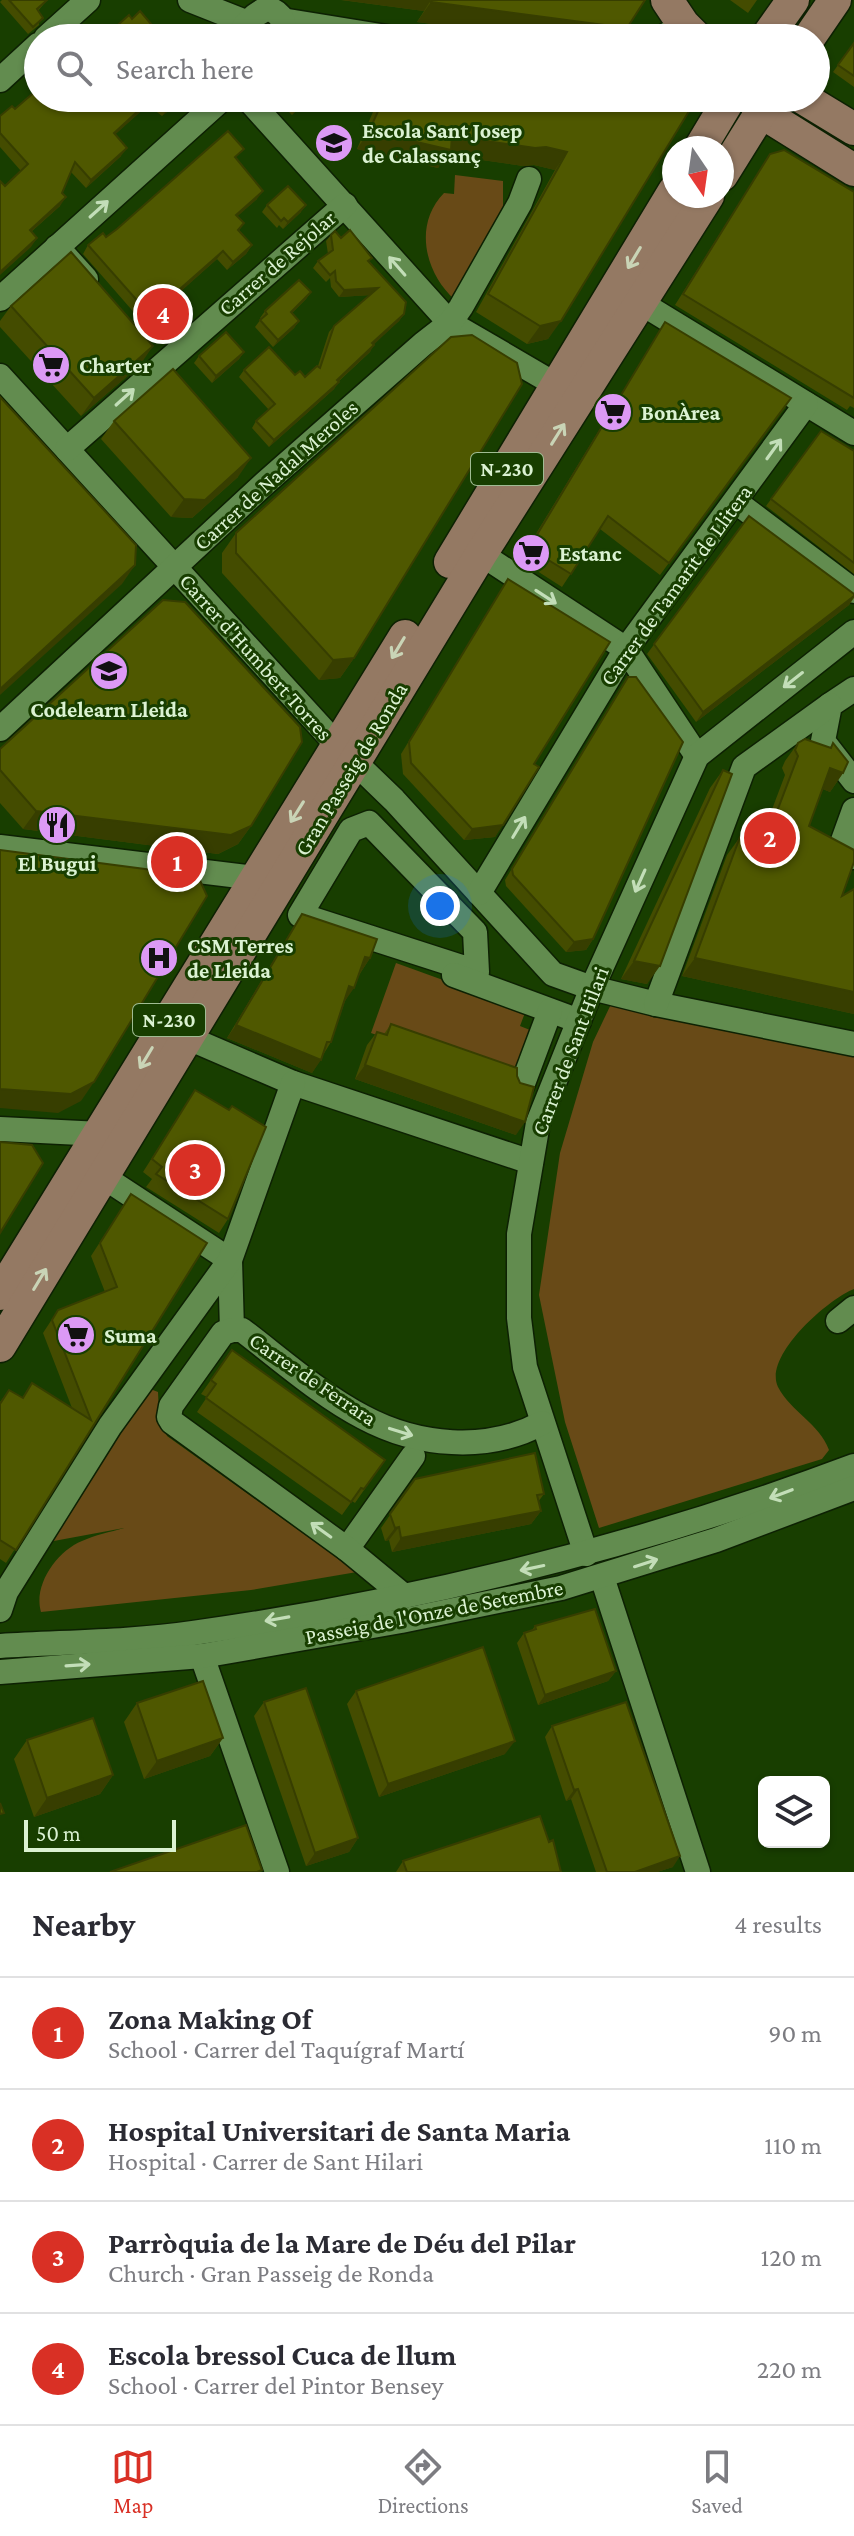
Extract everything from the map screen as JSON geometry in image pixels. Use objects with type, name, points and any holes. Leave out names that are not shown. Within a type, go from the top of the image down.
[{"type":"main road","points":[[776,24],[793,0]]},
{"type":"main road","points":[[819,24],[835,0]]},
{"type":"main road","points":[[707,136],[722,112]]},
{"type":"main road","points":[[734,153],[756,112]]},
{"type":"main road","points":[[773,112],[854,170]]},
{"type":"main road","points":[[826,112],[854,129]]},
{"type":"main road","name":"Gran Passeig de Ronda","points":[[0,1294],[101,1134],[263,890],[346,754],[664,208]]},
{"type":"main road","name":"Gran Passeig de Ronda","points":[[346,754],[481,554],[700,208]]},
{"type":"main road","name":"Gran Passeig de Ronda","points":[[0,1346],[186,1037],[263,890]]},
{"type":"street","points":[[61,24],[88,0]]},
{"type":"street","points":[[190,0],[264,21],[287,24]]},
{"type":"street","points":[[0,80],[24,58]]},
{"type":"street","points":[[0,299],[207,112]]},
{"type":"street","points":[[260,112],[450,323],[558,386]]},
{"type":"street","points":[[450,323],[520,203],[529,179]]},
{"type":"street","name":"Carrer de Rejolar","points":[[67,449],[156,358],[345,205]]},
{"type":"street","points":[[57,247],[101,296]]},
{"type":"street","points":[[641,303],[854,433]]},
{"type":"street","name":"Carrer de Nadal Meroles","points":[[0,729],[174,566],[259,478],[450,323]]},
{"type":"street","points":[[156,358],[182,388]]},
{"type":"street","name":"Carrer d'Humbert Torres","points":[[0,376],[346,754],[394,800],[553,974],[592,988],[656,1004],[854,1044]]},
{"type":"street","name":"Carrer de Tamarit de Llitera","points":[[479,893],[626,649],[806,404]]},
{"type":"street","points":[[736,502],[854,591]]},
{"type":"street","points":[[481,554],[626,649],[697,756]]},
{"type":"street","name":"Carrer de Sant Hilari","points":[[586,1554],[525,1367],[517,1271],[519,1234],[538,1123],[592,988],[697,756],[854,632]]},
{"type":"street","points":[[656,1004],[744,767],[854,689]]},
{"type":"street","points":[[830,705],[823,741],[854,781]]},
{"type":"street","points":[[854,810],[841,846],[845,855],[854,857]]},
{"type":"street","points":[[369,823],[475,932],[477,972],[447,962],[300,915],[351,830],[369,823]]},
{"type":"street","points":[[0,847],[263,890],[300,915],[359,944],[579,1021]]},
{"type":"street","points":[[522,1086],[550,1011]]},
{"type":"street","points":[[186,1037],[293,1083],[531,1162]]},
{"type":"street","points":[[0,1610],[6,1592],[110,1426],[230,1260],[293,1083]]},
{"type":"street","points":[[0,1129],[101,1134]]},
{"type":"street","points":[[102,1176],[230,1260]]},
{"type":"street","points":[[228,1332],[230,1260]]},
{"type":"street","name":"Carrer de Ferrara","points":[[228,1332],[242,1330],[361,1416],[403,1434],[457,1442],[493,1441],[542,1423]]},
{"type":"street","name":"Passeig de l'Onze de Setembre","points":[[228,1332],[171,1406],[169,1417],[175,1426],[347,1549],[404,1596]]},
{"type":"street","points":[[347,1549],[413,1456]]},
{"type":"street","name":"Passeig de l'Onze de Setembre","points":[[0,1646],[190,1634],[404,1596],[586,1554],[766,1499],[854,1466]]},
{"type":"street","name":"Passeig de l'Onze de Setembre","points":[[0,1672],[202,1656],[401,1621],[602,1577],[716,1540],[854,1488]]},
{"type":"street","points":[[602,1577],[698,1872]]},
{"type":"street","points":[[202,1656],[277,1872]]},
{"type":"shaded area","points":[[455,175],[503,181],[503,213],[455,300],[430,263],[426,234],[434,206],[444,193],[454,194]]},
{"type":"shaded area","points":[[396,963],[526,1010],[520,1026],[535,1032],[516,1084],[371,1033]]},
{"type":"shaded area","points":[[613,1000],[854,1051],[854,1289],[829,1304],[801,1330],[780,1360],[776,1374],[778,1387],[784,1396],[819,1432],[829,1450],[822,1459],[599,1528],[565,1422],[539,1295],[560,1153],[593,1042]]},
{"type":"shaded area","points":[[145,1387],[158,1392],[159,1414],[167,1436],[357,1572],[251,1590],[41,1612],[39,1602],[44,1580],[56,1561],[87,1539],[124,1528],[43,1543]]},
{"type":"building","points":[[9,0],[47,0],[37,9],[43,18],[36,24],[30,24]]},
{"type":"building","points":[[645,0],[630,24],[597,24],[431,2]]},
{"type":"building","points":[[140,11],[151,24],[119,24],[129,15],[132,19]]},
{"type":"building","points":[[854,43],[854,76],[838,65]]},
{"type":"building","points":[[24,101],[24,112],[137,112],[114,133],[127,148],[91,180],[75,162],[62,193],[66,197],[30,230],[37,238],[0,272],[0,181],[5,186],[28,164],[0,133],[0,116],[12,106],[15,109]]},
{"type":"building","points":[[378,112],[688,112],[674,136],[662,136],[662,155],[561,321],[540,326],[488,294],[567,152],[452,136],[451,150],[369,131]]},
{"type":"building","points":[[228,131],[244,149],[235,157],[263,191],[236,215],[244,223],[238,230],[252,245],[233,262],[223,251],[173,295],[188,311],[173,325],[165,316],[157,323],[88,245],[103,233],[106,237],[117,229]]},
{"type":"building","points":[[784,150],[854,192],[854,398],[683,294],[770,154]]},
{"type":"building","points":[[288,186],[306,205],[288,222],[284,218],[281,221],[267,205]]},
{"type":"building","points":[[350,230],[372,258],[368,261],[406,302],[404,314],[372,343],[374,345],[337,380],[339,382],[274,440],[256,421],[275,404],[244,370],[269,347],[295,375],[300,371],[305,377],[317,366],[320,368],[334,326],[378,288],[344,290],[336,281],[335,271],[330,275],[318,261],[333,250],[331,235],[335,231],[341,238]]},
{"type":"building","points":[[71,252],[153,346],[94,398],[11,306]]},
{"type":"building","points":[[299,280],[311,292],[291,312],[299,321],[278,340],[260,320],[267,314],[265,311]]},
{"type":"building","points":[[665,322],[791,398],[669,563],[608,516],[571,574],[529,548]]},
{"type":"building","points":[[226,332],[244,352],[216,376],[199,356]]},
{"type":"building","points":[[472,335],[517,363],[522,384],[354,658],[333,660],[236,553],[236,533],[451,337]]},
{"type":"building","points":[[173,369],[251,458],[205,500],[184,499],[114,421]]},
{"type":"building","points":[[0,397],[136,545],[135,565],[0,689]]},
{"type":"building","points":[[821,431],[854,451],[854,563],[771,499]]},
{"type":"building","points":[[749,516],[854,596],[703,712],[654,644]]},
{"type":"building","points":[[508,579],[610,642],[534,764],[539,767],[503,825],[472,829],[411,763],[409,742]]},
{"type":"building","points":[[163,600],[185,602],[300,727],[302,742],[251,826],[231,835],[36,811],[0,770],[0,749]]},
{"type":"building","points":[[628,677],[636,677],[683,742],[593,939],[574,942],[513,875],[512,869]]},
{"type":"building","points":[[805,739],[831,748],[833,743],[848,762],[843,773],[830,768],[809,826],[854,850],[854,862],[842,896],[854,889],[854,992],[695,958],[740,837],[758,843],[770,811],[776,814],[798,756],[795,750],[798,743]]},
{"type":"building","points":[[723,770],[732,774],[660,966],[634,961]]},
{"type":"building","points":[[0,850],[198,876],[207,896],[94,1082],[71,1094],[0,1089]]},
{"type":"building","points":[[302,914],[377,939],[370,958],[365,957],[354,988],[349,986],[331,1042],[327,1042],[321,1060],[236,1025]]},
{"type":"building","points":[[391,1024],[517,1068],[520,1083],[534,1087],[525,1122],[365,1065],[377,1032],[387,1035]]},
{"type":"building","points":[[195,1090],[229,1110],[232,1106],[266,1127],[228,1219],[156,1174],[162,1167],[152,1159]]},
{"type":"building","points":[[0,1142],[32,1145],[43,1163],[0,1233]]},
{"type":"building","points":[[131,1194],[207,1243],[16,1550],[0,1540],[0,1404],[9,1390],[23,1398],[32,1383],[91,1420],[52,1320],[58,1310],[117,1287],[100,1243]]},
{"type":"building","points":[[232,1350],[385,1460],[351,1502],[206,1398],[216,1384],[211,1380]]},
{"type":"building","points":[[535,1453],[544,1494],[537,1495],[541,1511],[401,1538],[399,1527],[395,1528],[390,1514],[415,1479]]},
{"type":"building","points":[[595,1609],[616,1671],[545,1695],[524,1633],[536,1629],[535,1626]]},
{"type":"building","points":[[483,1647],[515,1741],[388,1784],[356,1691]]},
{"type":"building","points":[[203,1681],[223,1738],[157,1761],[137,1703]]},
{"type":"building","points":[[306,1688],[358,1838],[315,1853],[264,1702]]},
{"type":"building","points":[[626,1702],[680,1856],[635,1872],[607,1872],[552,1726]]},
{"type":"building","points":[[93,1718],[113,1775],[47,1798],[27,1740]]},
{"type":"building","points":[[540,1816],[549,1842],[553,1840],[561,1872],[407,1872],[403,1861]]},
{"type":"building","points":[[246,1825],[262,1870],[257,1872],[110,1872]]},
{"type":"place","name":"Escola Sant Josep de Calassanç","points":[[334,143]]},
{"type":"place","name":"Escola bressol Cuca de llum","points":[[163,314]]},
{"type":"place","name":"Charter","points":[[51,365]]},
{"type":"place","name":"BonÀrea","points":[[613,412]]},
{"type":"place","name":"Estanc","points":[[531,553]]},
{"type":"place","name":"Codelearn Lleida","points":[[109,671]]},
{"type":"place","name":"El Bugui","points":[[57,825]]},
{"type":"place","name":"Hospital Universitari de Santa Maria","points":[[770,838]]},
{"type":"place","name":"Zona Making Of","points":[[177,862]]},
{"type":"place","name":"CSM Terres de Lleida","points":[[159,958]]},
{"type":"place","name":"Parròquia de la Mare de Déu del Pilar","points":[[195,1170]]},
{"type":"place","name":"Suma","points":[[76,1335]]}]
